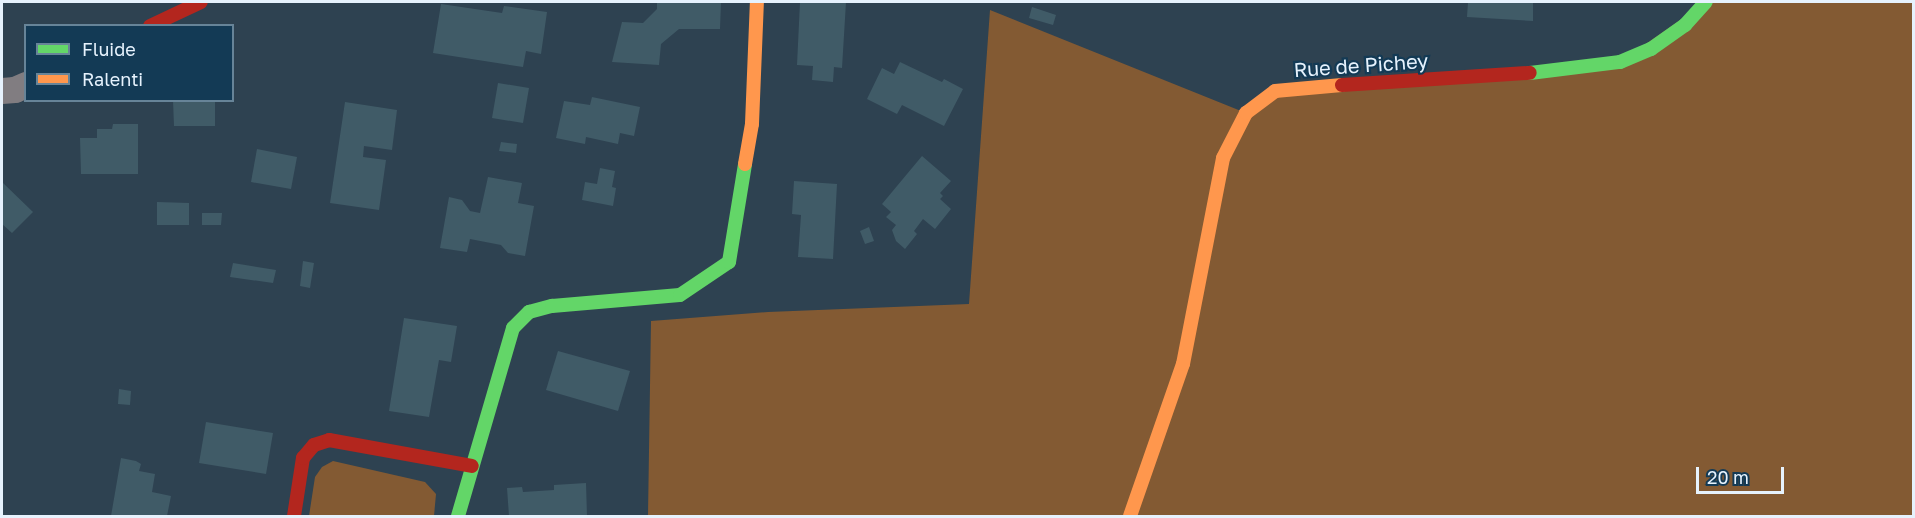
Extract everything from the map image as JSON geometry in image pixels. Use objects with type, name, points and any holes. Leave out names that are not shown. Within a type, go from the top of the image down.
[{"type":"street","points":[[154,24],[201,2]]},
{"type":"street","points":[[458,516],[513,328],[529,312],[552,306],[680,295],[729,262],[752,124],[757,2]]},
{"type":"street","name":"Rue de Pichey","points":[[1130,516],[1183,364],[1223,158],[1246,113],[1275,91],[1295,87],[1503,76],[1620,62],[1651,49],[1685,25],[1706,2]]},
{"type":"street","points":[[2,91],[15,90],[24,86]]},
{"type":"street","points":[[294,516],[303,458],[314,445],[328,440],[472,466]]},
{"type":"shaded area","points":[[1706,2],[1913,2],[1913,516],[648,516],[651,321],[768,312],[969,304],[990,10],[1246,113],[1275,91],[1620,62]]},
{"type":"shaded area","points":[[333,461],[425,482],[436,494],[434,516],[309,516],[315,477],[322,467]]},
{"type":"building","points":[[657,2],[721,2],[720,29],[679,29],[661,44],[659,65],[612,62],[622,22],[643,23],[657,9]]},
{"type":"building","points":[[800,2],[846,2],[842,68],[834,67],[833,82],[812,80],[813,66],[797,65]]},
{"type":"building","points":[[1468,2],[1533,2],[1533,21],[1467,17]]},
{"type":"building","points":[[441,4],[502,13],[504,6],[547,12],[541,54],[526,51],[523,67],[433,53]]},
{"type":"building","points":[[1032,7],[1056,15],[1053,25],[1029,18]]},
{"type":"building","points":[[900,62],[942,82],[944,79],[963,89],[944,126],[902,105],[897,114],[867,99],[882,68],[894,74]]},
{"type":"building","points":[[498,83],[529,88],[523,123],[492,118]]},
{"type":"building","points":[[592,97],[640,107],[634,136],[620,133],[618,144],[586,137],[585,144],[556,138],[564,101],[590,105]]},
{"type":"building","points":[[173,102],[215,102],[215,126],[174,126]]},
{"type":"building","points":[[345,102],[397,110],[392,150],[364,146],[363,157],[386,160],[379,210],[330,203]]},
{"type":"building","points":[[113,124],[138,124],[138,174],[81,174],[80,138],[97,138],[97,129],[112,129]]},
{"type":"building","points":[[501,142],[517,144],[516,153],[499,151]]},
{"type":"building","points":[[257,149],[297,157],[291,189],[251,182]]},
{"type":"building","points":[[922,156],[951,181],[940,193],[943,196],[940,199],[951,209],[935,229],[923,219],[914,231],[917,234],[905,249],[896,241],[892,230],[896,225],[886,217],[891,212],[882,204]]},
{"type":"building","points":[[600,168],[615,171],[612,187],[616,188],[613,206],[582,200],[585,182],[597,184]]},
{"type":"building","points":[[488,177],[522,183],[518,203],[534,206],[525,256],[508,253],[501,245],[470,239],[467,252],[440,248],[449,197],[462,200],[470,211],[480,213]]},
{"type":"building","points":[[794,181],[837,184],[833,259],[798,257],[801,215],[792,214]]},
{"type":"building","points":[[2,182],[33,212],[12,233],[2,224]]},
{"type":"building","points":[[157,202],[189,203],[189,225],[157,225]]},
{"type":"building","points":[[202,213],[222,213],[221,225],[202,225]]},
{"type":"building","points":[[869,227],[874,241],[865,244],[860,231]]},
{"type":"building","points":[[303,261],[314,263],[310,288],[300,286]]},
{"type":"building","points":[[233,263],[276,270],[273,283],[230,277]]},
{"type":"building","points":[[404,318],[457,326],[451,362],[439,360],[429,417],[389,411]]},
{"type":"building","points":[[558,351],[630,371],[618,411],[546,390]]},
{"type":"building","points":[[119,389],[131,391],[130,405],[118,404]]},
{"type":"building","points":[[206,422],[273,433],[266,474],[199,463]]},
{"type":"building","points":[[121,458],[141,464],[139,471],[155,474],[152,492],[171,496],[167,516],[111,516]]},
{"type":"building","points":[[586,483],[587,516],[509,516],[507,488],[522,487],[523,492],[554,490],[554,485]]},
{"type":"traffic: fast","points":[[1530,73],[1620,62],[1651,49],[1685,25],[1706,2]]},
{"type":"traffic: fast","points":[[458,516],[513,328],[529,312],[552,306],[680,295],[729,262],[745,164]]},
{"type":"traffic: slow","points":[[745,164],[752,124],[757,2]]},
{"type":"traffic: slow","points":[[1130,516],[1183,364],[1223,158],[1246,113],[1275,91],[1342,85]]},
{"type":"traffic: jam","points":[[154,24],[201,2]]},
{"type":"traffic: jam","points":[[1342,85],[1530,73]]},
{"type":"traffic: jam","points":[[294,516],[303,458],[314,445],[329,440],[472,466]]}]
